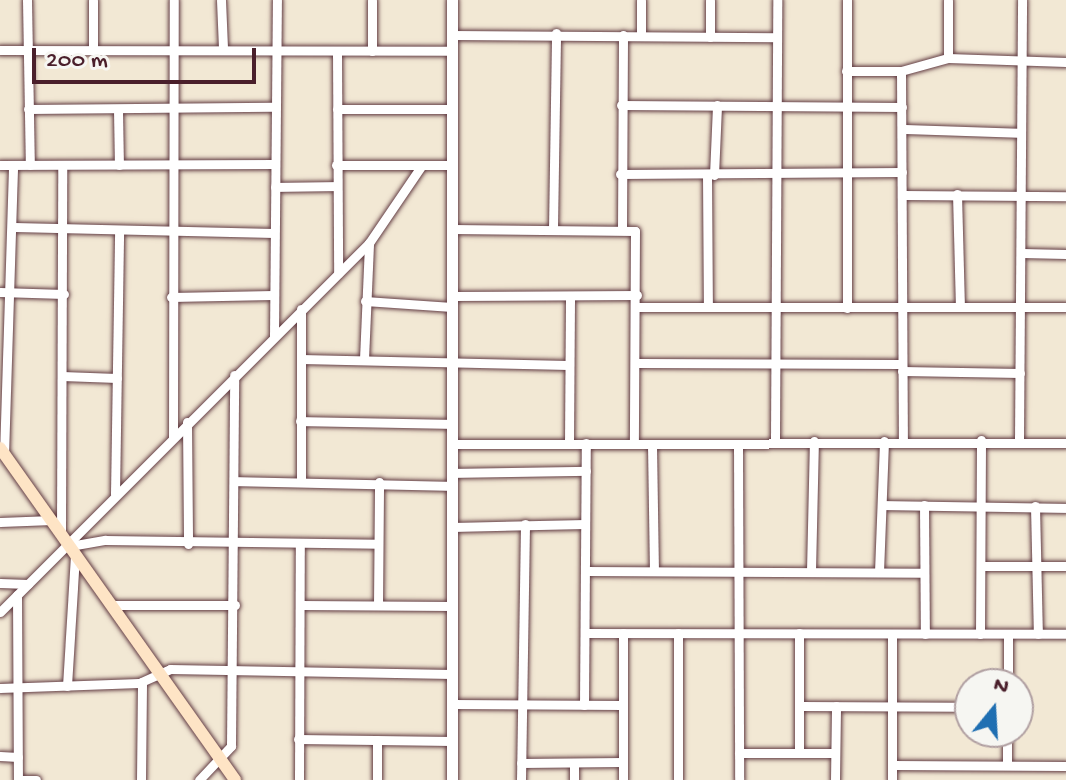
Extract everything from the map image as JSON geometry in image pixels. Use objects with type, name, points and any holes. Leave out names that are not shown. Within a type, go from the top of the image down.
[{"type":"main road","points":[[1,450],[235,780]]},
{"type":"street","points":[[27,0],[30,165]]},
{"type":"street","points":[[93,0],[93,50]]},
{"type":"street","points":[[173,437],[171,297],[178,165],[174,0]]},
{"type":"street","points":[[221,0],[223,48]]},
{"type":"street","points":[[274,336],[273,107],[277,0]]},
{"type":"street","points":[[372,0],[372,51]]},
{"type":"street","points":[[452,0],[452,780]]},
{"type":"street","points":[[641,0],[641,36]]},
{"type":"street","points":[[710,0],[710,37]]},
{"type":"street","points":[[775,442],[773,175],[777,0]]},
{"type":"street","points":[[847,0],[847,308]]},
{"type":"street","points":[[948,0],[948,58]]},
{"type":"street","points":[[1019,440],[1022,0]]},
{"type":"street","points":[[452,35],[556,33],[777,37]]},
{"type":"street","points":[[553,229],[556,33]]},
{"type":"street","points":[[622,230],[623,35]]},
{"type":"street","points":[[0,50],[223,48],[452,51]]},
{"type":"street","points":[[337,51],[338,273]]},
{"type":"street","points":[[846,71],[901,71],[948,58],[1066,62]]},
{"type":"street","points":[[901,71],[903,440]]},
{"type":"street","points":[[621,105],[902,107]]},
{"type":"street","points":[[708,306],[710,175],[717,105]]},
{"type":"street","points":[[28,109],[273,107]]},
{"type":"street","points":[[337,109],[452,109]]},
{"type":"street","points":[[118,110],[119,165]]},
{"type":"street","points":[[902,129],[1021,133]]},
{"type":"street","points":[[0,165],[275,164]]},
{"type":"street","points":[[1,450],[12,293],[13,165]]},
{"type":"street","points":[[62,165],[67,686]]},
{"type":"street","points":[[336,165],[452,165]]},
{"type":"street","points":[[0,612],[234,374],[369,243],[422,165]]},
{"type":"street","points":[[620,174],[902,172]]},
{"type":"street","points":[[275,187],[337,186]]},
{"type":"street","points":[[957,194],[960,307]]},
{"type":"street","points":[[903,195],[1066,196]]},
{"type":"street","points":[[14,227],[119,233],[274,233]]},
{"type":"street","points":[[452,229],[636,232],[639,363],[634,444]]},
{"type":"street","points":[[115,494],[119,233]]},
{"type":"street","points":[[364,359],[369,243]]},
{"type":"street","points":[[1022,253],[1066,254]]},
{"type":"street","points":[[0,292],[64,294]]},
{"type":"street","points":[[171,297],[273,295]]},
{"type":"street","points":[[365,301],[452,302],[637,295]]},
{"type":"street","points":[[569,443],[570,296]]},
{"type":"street","points":[[638,307],[1066,307]]},
{"type":"street","points":[[301,309],[301,480]]},
{"type":"street","points":[[301,359],[568,365]]},
{"type":"street","points":[[639,363],[775,364],[1020,373]]},
{"type":"street","points":[[199,780],[231,746],[235,605],[234,374]]},
{"type":"street","points":[[62,376],[117,378]]},
{"type":"street","points":[[300,421],[452,424]]},
{"type":"street","points":[[187,422],[188,544]]},
{"type":"street","points":[[452,444],[652,445],[903,440],[1066,443]]},
{"type":"street","points":[[980,634],[981,440]]},
{"type":"street","points":[[811,571],[814,441]]},
{"type":"street","points":[[879,572],[884,505],[884,441]]},
{"type":"street","points":[[584,705],[586,443]]},
{"type":"street","points":[[738,444],[739,780]]},
{"type":"street","points":[[652,445],[654,571]]},
{"type":"street","points":[[234,481],[452,480],[586,471]]},
{"type":"street","points":[[378,605],[379,482]]},
{"type":"street","points":[[884,505],[1066,508]]},
{"type":"street","points":[[924,505],[925,634]]},
{"type":"street","points":[[1035,506],[1039,565],[1038,634]]},
{"type":"street","points":[[0,522],[52,520]]},
{"type":"street","points":[[521,780],[525,524]]},
{"type":"street","points":[[452,527],[585,524]]},
{"type":"street","points":[[68,543],[378,544]]},
{"type":"street","points":[[299,780],[300,544]]},
{"type":"street","points":[[982,566],[1066,566]]},
{"type":"street","points":[[585,571],[923,573]]},
{"type":"street","points":[[0,583],[28,584]]},
{"type":"street","points":[[17,595],[18,780],[36,780]]},
{"type":"street","points":[[111,605],[235,605]]},
{"type":"street","points":[[300,605],[452,606]]},
{"type":"street","points":[[585,633],[1066,634]]},
{"type":"street","points":[[623,633],[623,780]]},
{"type":"street","points":[[678,633],[678,780]]},
{"type":"street","points":[[799,633],[799,753]]},
{"type":"street","points":[[892,634],[892,780]]},
{"type":"street","points":[[1008,634],[1008,668]]},
{"type":"street","points":[[0,688],[142,682],[157,671],[299,669],[452,674]]},
{"type":"street","points":[[141,780],[142,682]]},
{"type":"street","points":[[452,704],[623,705]]},
{"type":"street","points":[[800,706],[954,707]]},
{"type":"street","points":[[835,780],[836,706]]},
{"type":"street","points":[[298,739],[452,741]]},
{"type":"street","points":[[377,740],[377,780]]},
{"type":"street","points":[[1007,748],[1007,765]]},
{"type":"street","points":[[739,753],[835,753]]},
{"type":"street","points":[[0,756],[18,757]]},
{"type":"street","points":[[521,763],[622,762]]},
{"type":"street","points":[[574,764],[574,780]]},
{"type":"street","points":[[892,765],[1066,766]]}]
